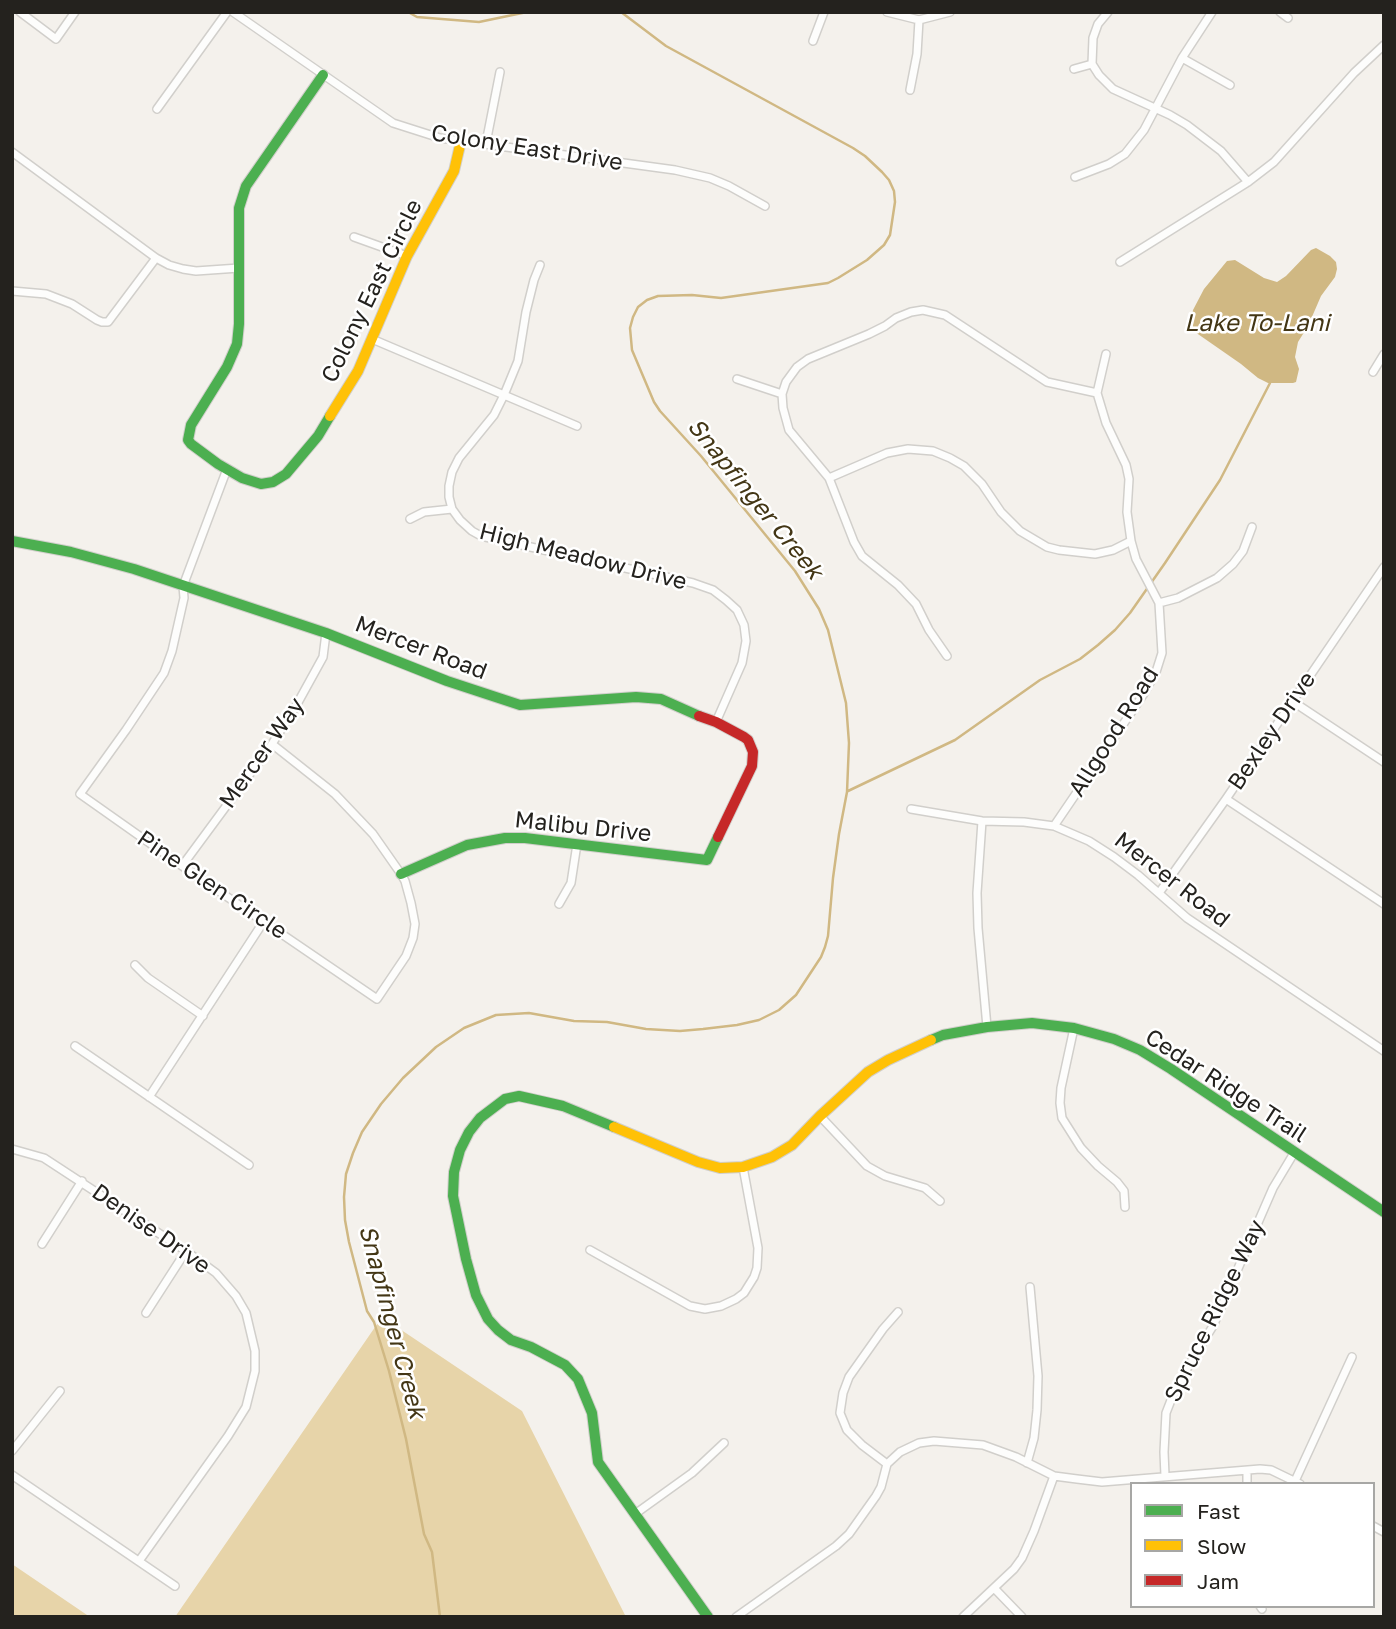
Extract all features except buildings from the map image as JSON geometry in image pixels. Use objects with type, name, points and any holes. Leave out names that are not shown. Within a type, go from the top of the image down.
[{"type":"street","points":[[20,12],[56,39],[75,12]]},
{"type":"street","points":[[157,109],[228,12]]},
{"type":"street","name":"Colony East Drive","points":[[233,12],[393,123],[440,138],[675,170],[719,182],[765,206]]},
{"type":"street","points":[[813,41],[824,12]]},
{"type":"street","points":[[887,12],[919,20],[950,12]]},
{"type":"street","points":[[1108,12],[1098,24],[1093,38],[1092,64],[1099,75],[1113,89],[1178,120],[1212,144],[1248,182]]},
{"type":"street","points":[[1075,177],[1109,164],[1125,154],[1144,130],[1182,58],[1212,12]]},
{"type":"street","points":[[1279,12],[1288,18]]},
{"type":"street","points":[[910,90],[917,54],[919,20]]},
{"type":"street","points":[[1120,262],[1248,182],[1274,162],[1354,73],[1384,45]]},
{"type":"street","points":[[1182,58],[1230,85]]},
{"type":"street","points":[[1074,69],[1092,64]]},
{"type":"street","points":[[486,143],[500,72]]},
{"type":"street","name":"Colony East Circle","points":[[323,75],[246,186],[239,208],[239,336],[227,366],[188,434],[188,440],[203,454],[242,478],[261,484],[274,482],[286,474],[318,436],[358,371],[407,256],[454,171],[461,141]]},
{"type":"street","points":[[12,152],[169,265],[196,271],[239,268]]},
{"type":"street","points":[[354,237],[407,256]]},
{"type":"street","points":[[12,291],[46,294],[72,304],[97,320],[108,322],[156,258]]},
{"type":"street","name":"High Meadow Drive","points":[[540,265],[526,312],[518,361],[504,395],[494,415],[459,458],[452,472],[449,486],[452,509],[460,520],[481,536],[692,583],[713,590],[726,600],[737,610],[744,625],[746,641],[742,663],[716,722]]},
{"type":"street","points":[[947,656],[929,630],[916,604],[898,585],[862,556],[829,478],[789,430],[782,394],[786,382],[808,359],[869,334],[896,318],[923,310],[945,315],[1047,382],[1097,393],[1106,354]]},
{"type":"street","points":[[372,339],[577,426]]},
{"type":"street","points":[[1373,372],[1384,354]]},
{"type":"street","points":[[737,379],[782,394]]},
{"type":"street","name":"Allgood Road","points":[[1054,826],[1143,695],[1156,672],[1162,653],[1159,603],[1136,559],[1131,541],[1126,465],[1106,423],[1097,393]]},
{"type":"street","points":[[829,478],[887,453],[908,449],[933,451],[964,466],[1020,531],[1048,547],[1095,554],[1113,550],[1131,541]]},
{"type":"street","name":"Pine Glen Circle","points":[[227,469],[183,586],[181,612],[164,673],[127,730],[80,794],[377,999],[406,957],[413,939],[415,924],[401,874],[373,834],[335,794],[271,744]]},
{"type":"street","points":[[410,519],[424,512],[452,509]]},
{"type":"street","points":[[1159,603],[1178,598],[1217,578],[1243,551],[1252,527]]},
{"type":"street","name":"Mercer Road","points":[[12,541],[71,552],[134,569],[326,633],[447,681],[520,705],[605,698],[661,699],[716,722],[748,740],[753,752],[752,766],[733,805]]},
{"type":"street","name":"Bexley Drive","points":[[1159,893],[1384,568]]},
{"type":"street","name":"Mercer Way","points":[[182,866],[271,744],[315,675],[323,657],[326,633]]},
{"type":"street","points":[[1292,701],[1381,760],[1384,750]]},
{"type":"street","points":[[1226,799],[1384,904]]},
{"type":"street","name":"Malibu Drive","points":[[401,874],[467,845],[505,838],[525,838],[707,860],[733,805]]},
{"type":"street","name":"Mercer Road","points":[[911,810],[982,821],[1054,826],[1089,841],[1138,875],[1187,918],[1223,944],[1384,1051]]},
{"type":"street","points":[[982,821],[977,892],[987,1027]]},
{"type":"street","points":[[559,904],[571,883],[577,844]]},
{"type":"street","points":[[149,1097],[264,921]]},
{"type":"street","points":[[135,965],[148,978],[204,1016]]},
{"type":"street","name":"Cedar Ridge Trail","points":[[708,1617],[598,1462],[592,1413],[578,1379],[565,1365],[498,1330],[488,1319],[476,1295],[453,1196],[454,1172],[460,1150],[469,1132],[480,1118],[505,1099],[519,1096],[563,1105],[698,1162],[720,1168],[743,1167],[772,1157],[792,1145],[868,1072],[943,1035],[1032,1023],[1074,1028],[1140,1050],[1384,1212]]},
{"type":"street","points":[[1074,1028],[1060,1088],[1062,1118],[1082,1149],[1124,1191],[1125,1207]]},
{"type":"street","points":[[75,1046],[249,1165]]},
{"type":"street","points":[[820,1116],[867,1166],[885,1176],[925,1188],[940,1201]]},
{"type":"street","name":"Denise Drive","points":[[12,1149],[44,1158],[186,1251],[216,1273],[236,1296],[246,1313],[255,1351],[256,1371],[246,1407],[139,1562]]},
{"type":"street","name":"Spruce Ridge Way","points":[[1165,1476],[1166,1413],[1173,1395],[1213,1326],[1273,1188],[1294,1153]]},
{"type":"street","points":[[590,1250],[690,1306],[705,1309],[736,1299],[744,1293],[757,1268],[758,1248],[743,1167]]},
{"type":"street","points":[[42,1244],[82,1181]]},
{"type":"street","points":[[146,1314],[186,1251]]},
{"type":"street","points":[[1027,1463],[1034,1438],[1038,1387],[1030,1287]]},
{"type":"street","points":[[887,1464],[847,1430],[840,1413],[849,1377],[898,1312]]},
{"type":"street","points":[[736,1617],[849,1534],[881,1487],[887,1464],[910,1446],[934,1441],[983,1446],[1000,1450],[1054,1476],[1102,1482],[1260,1469],[1271,1470],[1297,1482],[1352,1357]]},
{"type":"street","points":[[12,1451],[60,1391]]},
{"type":"street","points":[[635,1514],[692,1473],[724,1443]]},
{"type":"street","points":[[1247,1471],[1247,1482]]},
{"type":"street","points":[[12,1475],[175,1586]]},
{"type":"street","points":[[963,1617],[1014,1569],[1022,1558],[1054,1476]]},
{"type":"street","points":[[994,1588],[1022,1617]]},
{"type":"shaded area","points":[[382,1317],[522,1411],[626,1617],[175,1617]]},
{"type":"shaded area","points":[[12,1564],[90,1617],[12,1617]]},
{"type":"water","name":"Lake To-Lani","points":[[1316,248],[1336,262],[1337,269],[1298,342],[1295,357],[1299,369],[1296,382],[1268,383],[1195,332],[1191,322],[1193,310],[1204,289],[1227,261],[1235,260],[1264,278],[1277,282]]},
{"type":"waterway","points":[[408,12],[417,17],[479,22],[527,12]]},
{"type":"waterway","name":"Snapfinger Creek","points":[[440,1617],[432,1552],[424,1534],[406,1439],[389,1371],[374,1322],[367,1311],[345,1220],[346,1174],[362,1132],[403,1078],[436,1047],[464,1028],[496,1015],[529,1013],[574,1021],[607,1022],[646,1029],[680,1031],[737,1025],[759,1020],[779,1010],[796,995],[825,947],[847,792],[849,743],[846,703],[828,630],[819,609],[795,571],[701,456],[660,411],[632,350],[630,328],[638,307],[658,296],[721,298],[828,283],[838,278],[867,260],[884,245],[890,235],[894,191],[882,172],[853,148],[666,46],[621,12]]},
{"type":"waterway","points":[[848,791],[955,740],[1040,680],[1080,659],[1115,630],[1130,613],[1220,480],[1270,383]]},
{"type":"traffic: fast","points":[[323,75],[246,186],[239,208],[237,344],[227,367],[191,425],[188,440],[218,464],[242,478],[261,484],[273,482],[286,474],[318,436],[330,416]]},
{"type":"traffic: fast","points":[[12,541],[71,552],[134,569],[326,633],[447,681],[520,705],[636,697],[661,699],[699,716]]},
{"type":"traffic: fast","points":[[401,874],[467,845],[505,838],[525,838],[707,860],[718,837]]},
{"type":"traffic: fast","points":[[931,1040],[943,1035],[987,1027],[1032,1023],[1074,1028],[1114,1039],[1140,1050],[1171,1069],[1384,1212]]},
{"type":"traffic: fast","points":[[614,1127],[563,1106],[519,1096],[505,1099],[480,1118],[469,1132],[460,1150],[454,1172],[453,1196],[476,1295],[488,1319],[511,1340],[565,1365],[578,1379],[592,1413],[598,1462],[708,1617]]},
{"type":"traffic: slow","points":[[330,416],[358,371],[407,256],[454,171],[461,141]]},
{"type":"traffic: slow","points":[[614,1127],[698,1162],[720,1168],[743,1167],[772,1157],[792,1145],[868,1072],[931,1040]]},
{"type":"traffic: jam","points":[[699,716],[744,737],[753,752],[752,766],[718,837]]}]
